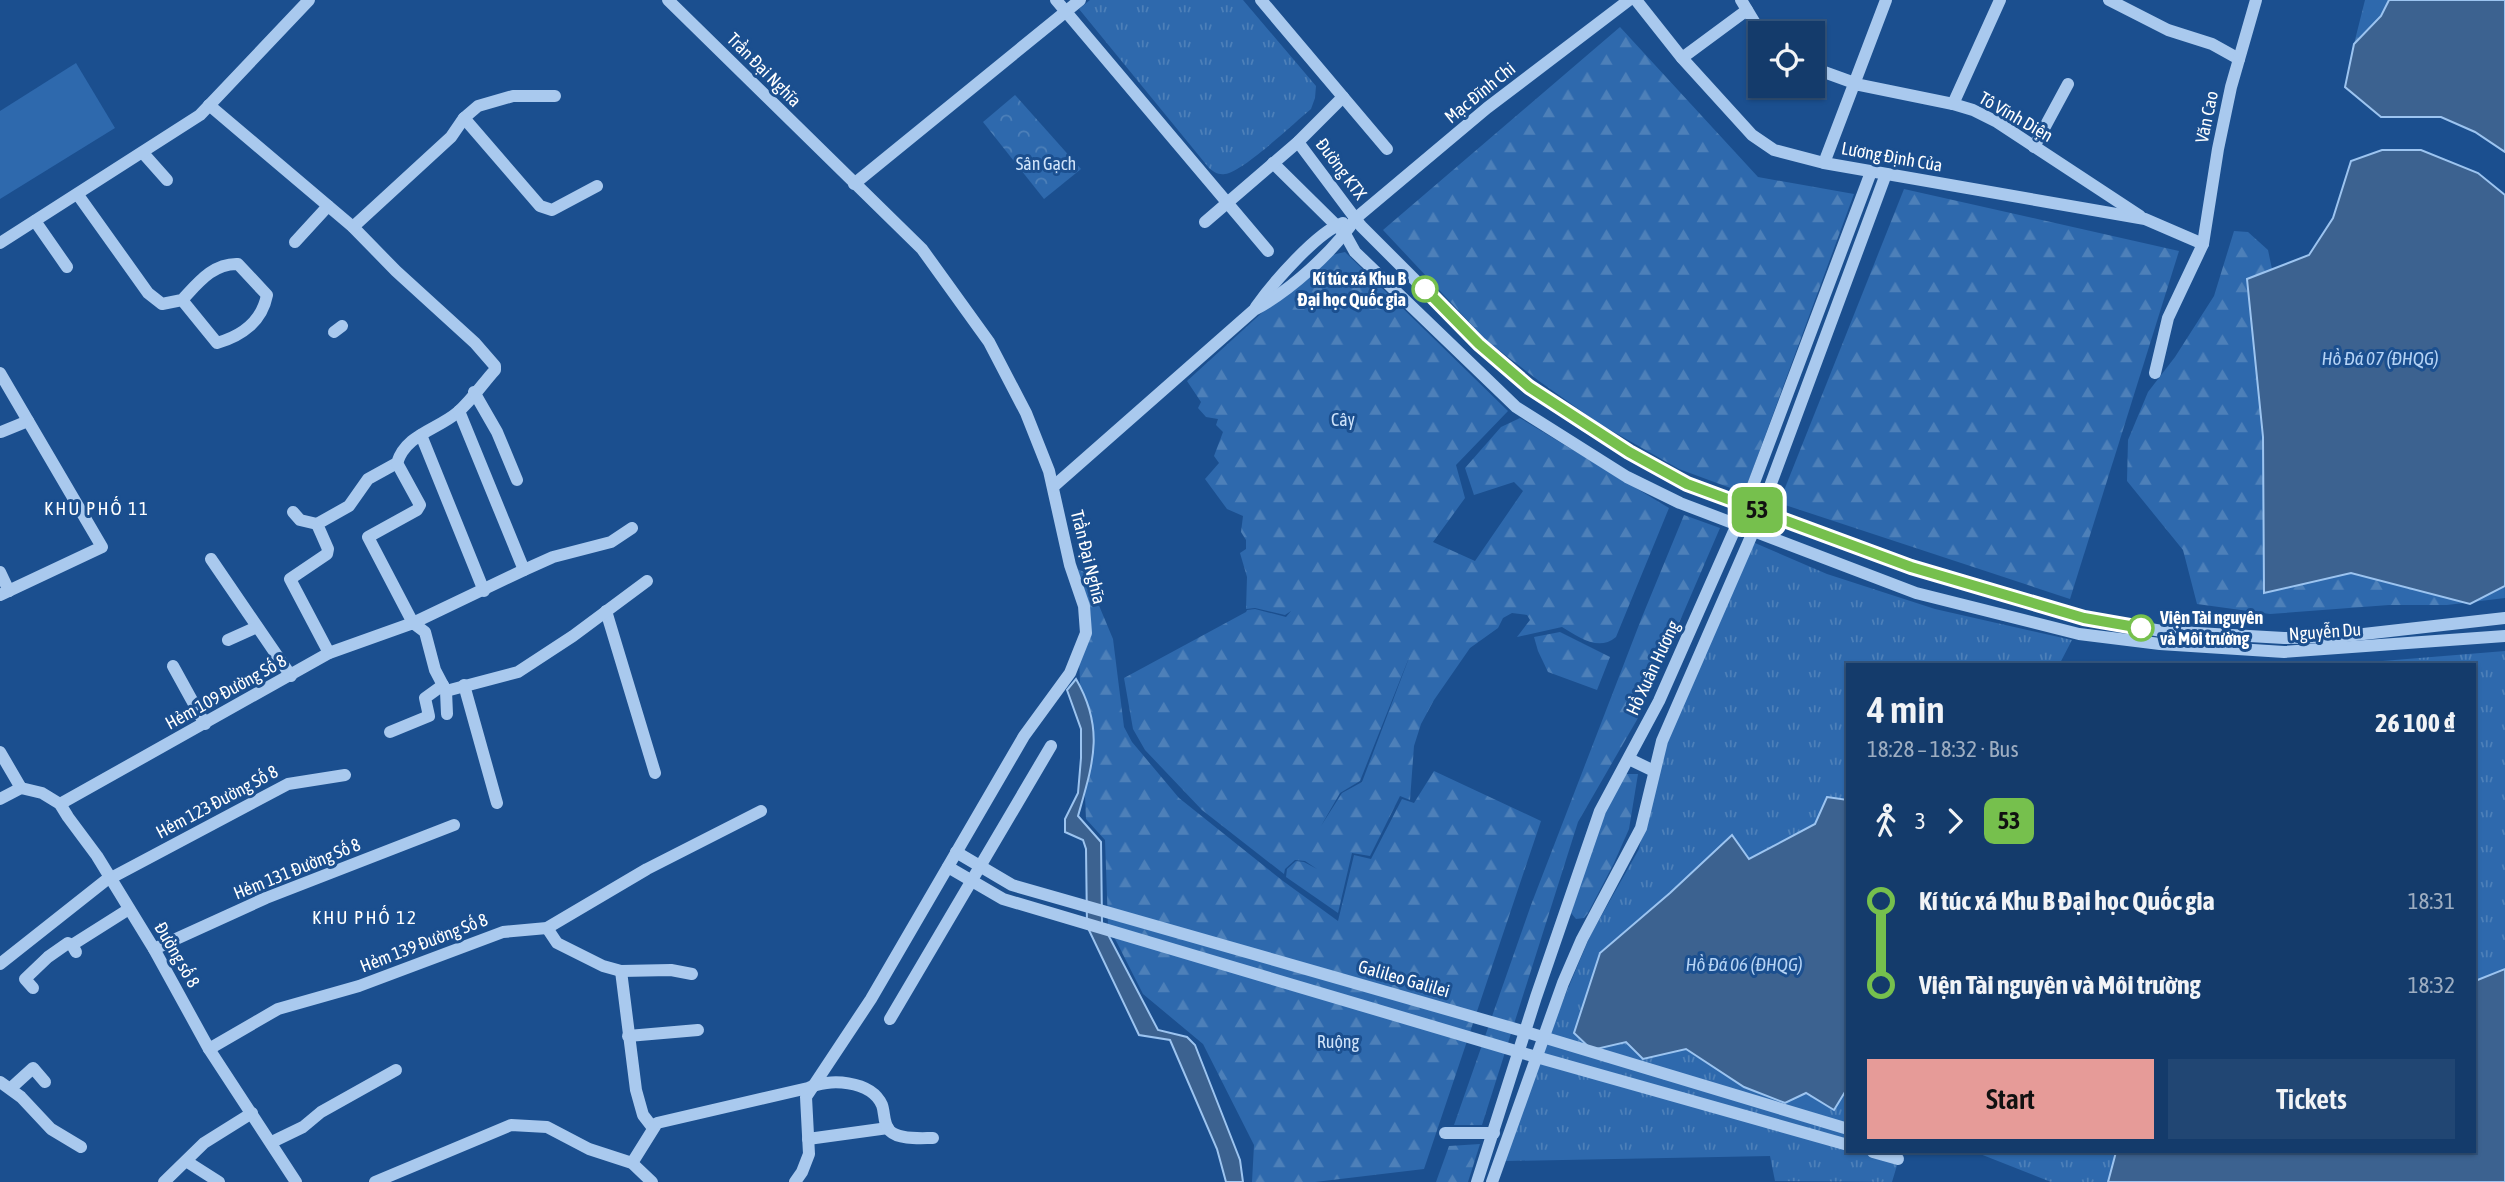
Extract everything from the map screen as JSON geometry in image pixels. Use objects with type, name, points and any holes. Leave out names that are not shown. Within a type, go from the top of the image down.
[{"type":"street","points":[[0,243],[200,115],[309,0]]},
{"type":"street","name":"Trần Đại Nghĩa","points":[[668,0],[922,249],[989,342],[1026,413],[1054,486],[1070,565],[1084,606],[1086,633],[1070,673],[1024,736],[871,999],[806,1097],[809,1154],[795,1182]]},
{"type":"street","points":[[1056,0],[1268,251]]},
{"type":"street","points":[[854,184],[1080,0]]},
{"type":"street","points":[[1261,0],[1387,149]]},
{"type":"street","name":"Mạc Đĩnh Chi","points":[[1054,486],[1254,310],[1269,288],[1324,234],[1341,230],[1487,108],[1629,0]]},
{"type":"street","name":"Lương Định Của","points":[[1636,0],[1682,58],[1752,135],[1774,150],[1871,172],[2145,219],[2203,244]]},
{"type":"street","points":[[1824,163],[1886,0]]},
{"type":"street","points":[[1953,104],[2000,0]]},
{"type":"street","points":[[2109,0],[2168,30],[2212,44],[2239,59]]},
{"type":"street","name":"Văn Cao","points":[[2155,373],[2168,318],[2203,244],[2218,149],[2256,0]]},
{"type":"street","points":[[1682,58],[1744,5],[1754,21]]},
{"type":"street","name":"Tô Vĩnh Diện","points":[[1825,72],[1855,83],[1973,110],[1997,122],[2145,219]]},
{"type":"street","points":[[2034,147],[2068,85]]},
{"type":"street","points":[[353,227],[451,137],[464,118],[478,106],[513,96],[555,96]]},
{"type":"street","points":[[1205,222],[1298,142],[1343,97]]},
{"type":"street","points":[[209,106],[353,227],[396,271],[475,343],[495,366],[495,370],[458,411],[410,441],[400,453],[397,463],[368,479],[349,506],[317,524],[300,520],[293,512]]},
{"type":"street","points":[[464,118],[540,206],[552,210],[597,186]]},
{"type":"street","name":"Đường KTX","points":[[1298,142],[1356,218]]},
{"type":"street","points":[[143,153],[167,180]]},
{"type":"street","name":"Nguyễn Du","points":[[1273,163],[1341,230],[1355,252],[1516,407],[1627,477],[1680,503],[1737,525],[1916,593],[2078,634],[2160,644],[2284,652],[2505,636]]},
{"type":"street","name":"Hồ Xuân Hương","points":[[1477,1182],[1600,811],[1659,701],[1746,505],[1871,172]]},
{"type":"street","name":"Hồ Xuân Hương","points":[[1492,1182],[1543,1038],[1582,939],[1641,828],[1662,741],[1754,531],[1886,174]]},
{"type":"street","points":[[78,195],[148,293],[162,303],[182,300],[214,270],[232,264],[238,264],[267,295],[264,310],[237,337],[217,343],[182,300]]},
{"type":"street","points":[[295,242],[328,206]]},
{"type":"street","name":"Nguyễn Du","points":[[1356,218],[1470,335],[1529,387],[1618,446],[1687,484],[1911,567],[2084,618],[2162,631],[2284,638],[2337,637],[2505,618]]},
{"type":"street","points":[[35,221],[67,267]]},
{"type":"street","points":[[0,373],[102,547],[4,593],[0,572]]},
{"type":"street","points":[[474,392],[497,432],[517,480]]},
{"type":"street","points":[[458,411],[524,570]]},
{"type":"street","points":[[1,432],[28,421]]},
{"type":"street","points":[[421,435],[484,591]]},
{"type":"street","points":[[397,463],[420,505],[417,510],[368,537],[413,623],[425,632],[435,670],[444,688],[447,714]]},
{"type":"street","points":[[1680,503],[1687,484]]},
{"type":"street","points":[[317,524],[328,549],[327,554],[290,579],[329,653]]},
{"type":"street","name":"Hẻm 109 Đường Số 8","points":[[60,804],[329,653],[413,623],[553,558],[611,542],[632,528]]},
{"type":"street","points":[[211,559],[291,676]]},
{"type":"street","points":[[390,732],[429,716],[425,698],[444,688],[517,672],[647,580]]},
{"type":"street","points":[[606,611],[656,772]]},
{"type":"street","points":[[2078,634],[2084,618]]},
{"type":"street","points":[[228,640],[257,627]]},
{"type":"street","points":[[173,666],[205,724]]},
{"type":"street","points":[[464,685],[497,803]]},
{"type":"street","points":[[890,1019],[1051,746]]},
{"type":"street","points":[[0,752],[21,788]]},
{"type":"street","points":[[1629,759],[1654,771]]},
{"type":"street","name":"Hẻm 123 Đường Số 8","points":[[0,964],[110,877],[288,784],[345,775]]},
{"type":"street","points":[[0,799],[21,788],[43,793],[60,804]]},
{"type":"street","name":"Đường số 8","points":[[60,804],[110,877],[154,949],[209,1049],[296,1182]]},
{"type":"street","name":"Hẻm 139 Đường Số 8","points":[[209,1049],[278,1009],[359,986],[503,932],[547,928],[647,869],[761,811]]},
{"type":"street","name":"Hẻm 131 Đường Số 8","points":[[154,949],[266,898],[454,825]]},
{"type":"street","name":"Galileo Galilei","points":[[956,852],[1012,885],[1024,889],[1526,1032],[1846,1128]]},
{"type":"street","name":"Galileo Galilei","points":[[948,867],[1003,899],[1019,904],[1536,1057],[1846,1143]]},
{"type":"street","points":[[1019,904],[1024,889]]},
{"type":"street","points":[[33,988],[25,979],[48,957],[68,943],[74,948],[129,909]]},
{"type":"street","points":[[547,928],[557,943],[584,958],[621,971],[671,970],[692,974]]},
{"type":"street","points":[[1559,930],[1582,939]]},
{"type":"street","points":[[621,971],[628,1036],[643,1115],[653,1128]]},
{"type":"street","points":[[628,1036],[698,1030]]},
{"type":"street","points":[[45,1082],[33,1068],[6,1085],[51,1129],[81,1147]]},
{"type":"street","points":[[272,1142],[303,1127],[321,1112],[396,1070]]},
{"type":"street","points":[[632,1163],[657,1122],[815,1085],[854,1084],[869,1092],[882,1106],[888,1128],[897,1135],[933,1138]]},
{"type":"street","points":[[164,1182],[204,1143],[252,1113]]},
{"type":"street","points":[[375,1182],[391,1179],[511,1125],[547,1128],[589,1149],[632,1163],[652,1182]]},
{"type":"street","points":[[808,1139],[888,1128]]},
{"type":"street","points":[[1445,1133],[1494,1133]]},
{"type":"street","points":[[1877,1153],[1898,1159]]},
{"type":"street","points":[[186,1161],[219,1182]]},
{"type":"green space","points":[[1090,0],[1243,0],[1316,86],[1311,109],[1244,165],[1225,174],[1216,173],[1209,168],[1079,9]]},
{"type":"green space","points":[[2365,0],[2389,0],[2381,16],[2354,44]]},
{"type":"green space","points":[[1620,27],[1758,177],[1854,194],[1744,493],[1679,469],[1598,423],[1539,381],[1486,340],[1383,230]]},
{"type":"green space","points":[[76,63],[115,128],[0,199],[0,111]]},
{"type":"green space","name":"Sân Gạch","points":[[1015,95],[1081,169],[1044,199],[983,122]]},
{"type":"green space","points":[[1904,189],[2179,251],[2070,599],[1779,503]]},
{"type":"green space","points":[[2234,231],[2248,232],[2268,250],[2272,269],[2247,279],[2263,437],[2265,592],[2351,573],[2465,603],[2389,605],[2270,614],[2197,604],[2183,550],[2127,481],[2128,440],[2148,392],[2175,357],[2214,296]]},
{"type":"green space","name":"Cây","points":[[1345,252],[1508,411],[1456,465],[1465,498],[1433,542],[1475,561],[1523,491],[1514,482],[1474,495],[1465,468],[1501,427],[1520,418],[1669,508],[1616,637],[1595,643],[1562,627],[1517,637],[1530,620],[1527,615],[1512,613],[1503,618],[1498,628],[1470,648],[1421,724],[1414,746],[1410,800],[1400,796],[1370,856],[1352,853],[1338,913],[1286,877],[1287,869],[1296,861],[1317,869],[1305,861],[1295,860],[1285,869],[1284,874],[1202,810],[1145,750],[1133,729],[1124,678],[1247,610],[1255,609],[1286,617],[1291,611],[1285,615],[1255,608],[1246,609],[1247,577],[1240,553],[1246,549],[1246,540],[1241,532],[1243,516],[1227,509],[1205,479],[1219,463],[1214,456],[1223,432],[1216,425],[1218,419],[1206,417],[1198,408],[1201,402],[1187,381],[1323,257]],"holes":[[[1412,650],[1362,782],[1342,793],[1321,826],[1340,793],[1360,781]]]},
{"type":"green space","points":[[1684,515],[1720,528],[1638,718],[1578,822],[1482,1125],[1454,1125],[1531,905]]},
{"type":"green space","points":[[1755,543],[1827,574],[1935,609],[2072,640],[2060,663],[1846,663],[1846,800],[1827,797],[1815,824],[1749,859],[1732,835],[1670,893],[1626,1042],[1643,1059],[1686,1049],[1744,1087],[1805,1093],[1834,1110],[1846,1090],[1846,1153],[1901,1153],[1892,1182],[1775,1181],[1770,1156],[1505,1161],[1549,1034],[1590,936],[1639,849],[1658,755],[1745,549]]},
{"type":"green space","name":"Ruộng","points":[[1074,568],[1085,572],[1113,639],[1124,727],[1132,742],[1179,798],[1338,921],[1354,855],[1371,859],[1402,799],[1414,803],[1434,771],[1541,821],[1424,1169],[1315,1182],[1252,1182],[1254,1145],[1203,1044],[1143,994],[1108,925],[1105,840],[1086,819],[1079,659],[1091,622],[1085,594]]},
{"type":"green space","points":[[2505,586],[2505,598],[2475,602]]},
{"type":"green space","points":[[1560,632],[1610,657],[1597,690],[1548,672],[1534,637]]},
{"type":"green space","points":[[2505,651],[2505,969],[2476,981],[2476,663],[2358,663]]},
{"type":"green space","points":[[1624,774],[1638,774],[1629,829],[1588,913],[1584,918],[1576,919],[1571,913],[1589,848]]},
{"type":"green space","points":[[1480,1144],[1468,1182],[1436,1182],[1449,1146]]},
{"type":"green space","points":[[1978,1153],[2116,1153],[2108,1182],[2051,1182]]},
{"type":"water","points":[[2389,0],[2505,0],[2505,152],[2475,132],[2441,117],[2381,117],[2345,87],[2354,44],[2381,16]]},
{"type":"water","name":"Hồ Đá 07 (ĐHQG)","points":[[2382,150],[2421,150],[2478,173],[2505,195],[2505,586],[2470,604],[2351,573],[2264,593],[2263,437],[2247,279],[2309,255],[2333,218],[2351,161]]},
{"type":"water","points":[[1076,679],[1091,714],[1094,746],[1078,816],[1101,842],[1102,923],[1158,1030],[1187,1037],[1195,1045],[1240,1160],[1243,1182],[1226,1182],[1217,1149],[1170,1040],[1139,1035],[1087,926],[1086,849],[1083,840],[1065,832],[1065,819],[1078,793],[1081,758],[1081,729],[1067,690]]},
{"type":"water","name":"Hồ Đá 06 (ĐHQG)","points":[[1827,797],[1846,800],[1846,1090],[1834,1110],[1806,1093],[1785,1103],[1744,1087],[1686,1049],[1643,1059],[1626,1042],[1592,1050],[1574,1033],[1600,953],[1732,835],[1749,859],[1815,824]]},
{"type":"water","points":[[2505,969],[2505,1182],[2108,1182],[2116,1153],[2476,1153],[2476,981]]},
{"type":"bus line","name":"53","points":[[1425,289],[1479,344],[1529,387],[1586,426],[1687,484],[1911,567],[2084,618],[2141,628]]},
{"type":"place","name":"Kí túc xá Khu B Đại học Quốc gia","points":[[1425,289]]},
{"type":"place","name":"Viện Tài nguyên và Môi trường","points":[[2141,628]]},
{"type":"district","name":"KHU PHỐ 11","points":[[97,508]]},
{"type":"district","name":"KHU PHỐ 12","points":[[365,917]]}]
